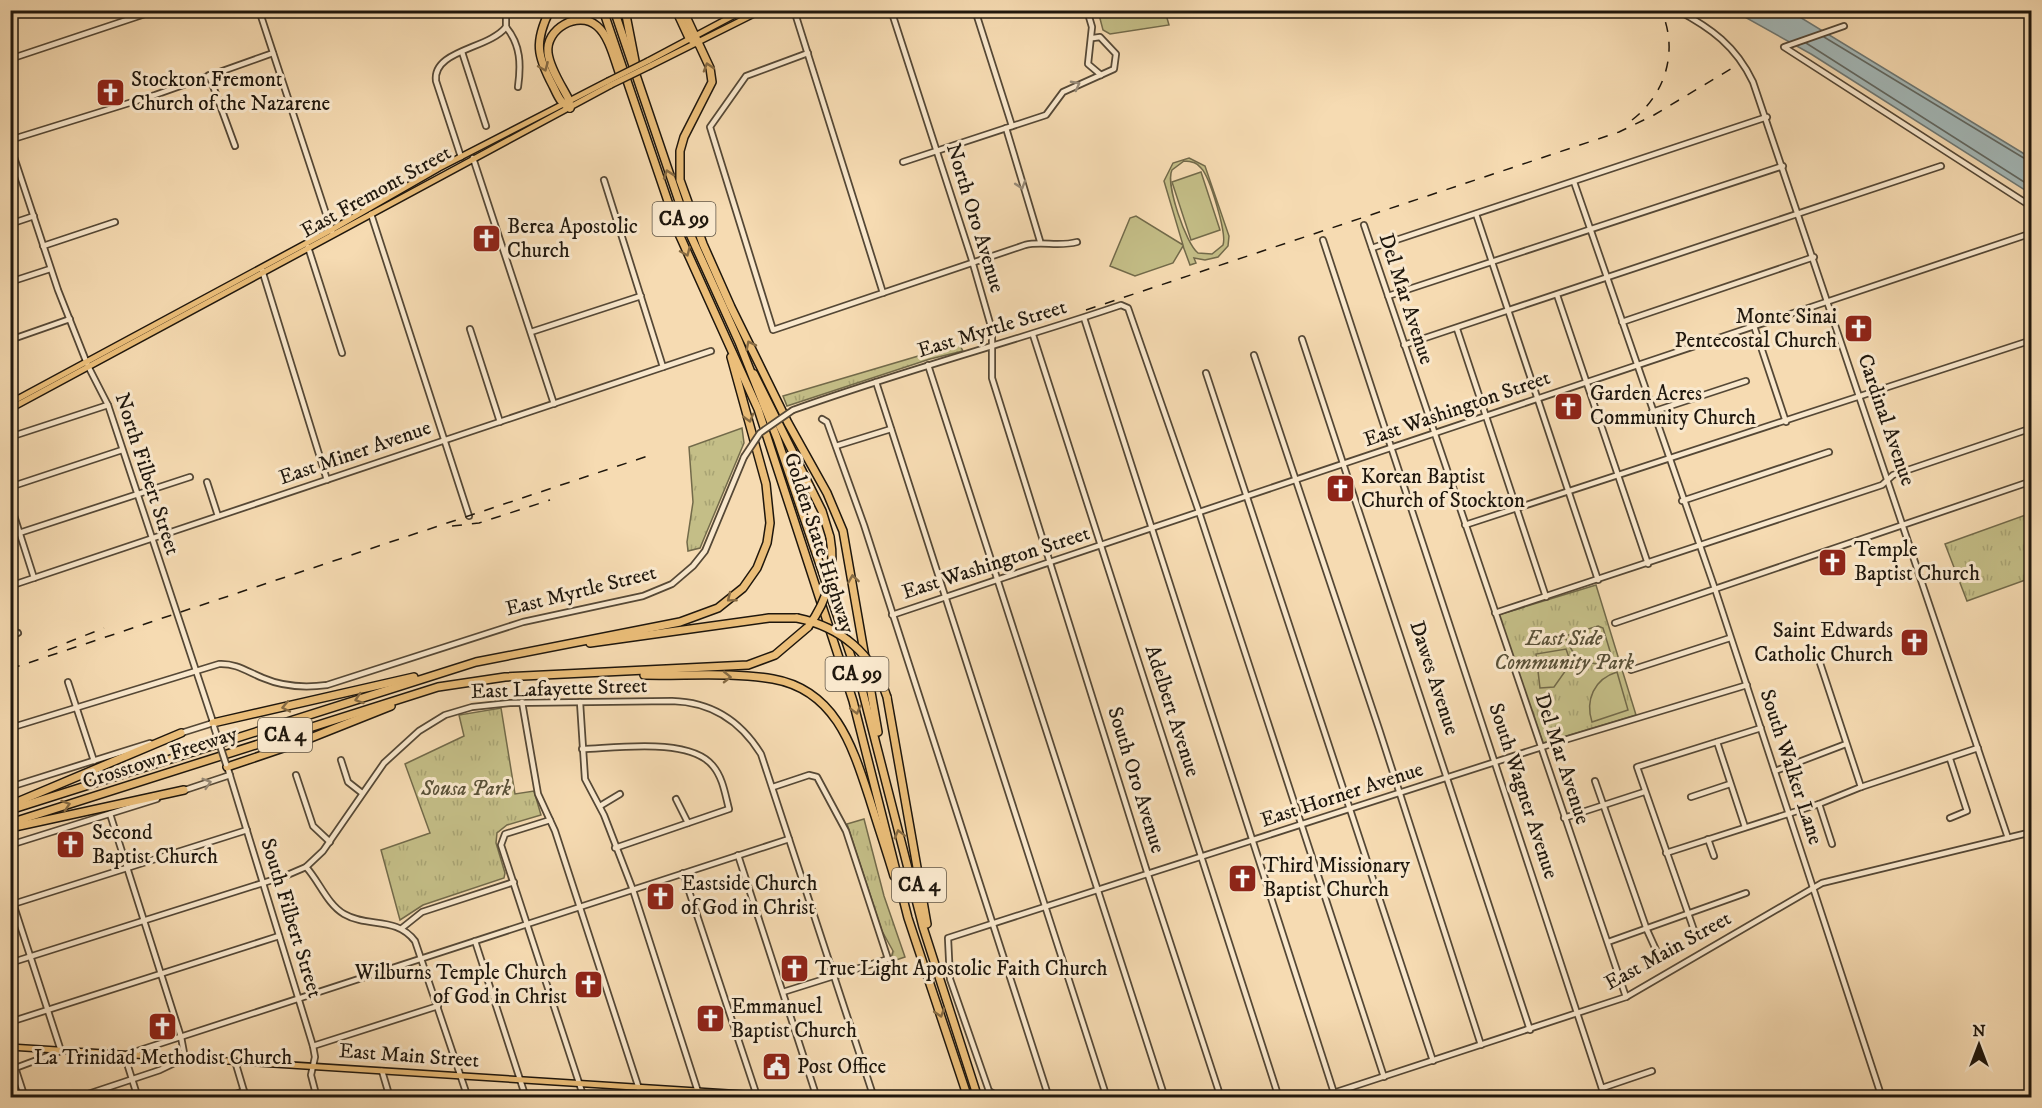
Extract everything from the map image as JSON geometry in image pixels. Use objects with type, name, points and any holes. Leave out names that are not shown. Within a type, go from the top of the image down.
[{"type":"highway","points":[[550,10],[542,27],[538,50],[540,61],[562,104],[569,104],[550,60],[548,48],[558,28],[568,22],[580,20],[589,21],[601,30],[625,87],[632,98]]},
{"type":"highway","name":"Golden State Highway","points":[[603,10],[679,234],[758,409],[853,701],[908,918],[968,1098]]},
{"type":"highway","name":"Golden State Highway","points":[[614,10],[690,234],[777,438],[862,689],[921,917],[978,1098]]},
{"type":"highway","points":[[625,10],[635,62],[633,69]]},
{"type":"highway","points":[[676,10],[710,68],[712,82],[684,137],[680,151],[680,180],[703,244],[731,307],[788,423],[827,493],[843,531],[878,736],[876,740]]},
{"type":"highway","points":[[683,10],[694,38]]},
{"type":"highway","points":[[536,649],[700,616],[717,608],[736,594],[757,568],[769,534],[769,502],[727,341]]},
{"type":"highway","points":[[564,675],[748,665],[775,655],[808,627],[821,607],[829,584],[832,561],[830,537],[822,512],[762,385],[747,364]]},
{"type":"highway","name":"CA 4","points":[[536,649],[769,618],[797,618],[825,626],[851,641],[874,667],[887,697],[921,895],[943,991]]},
{"type":"highway","name":"Crosstown Freeway","points":[[10,810],[466,665],[536,649]]},
{"type":"highway","points":[[214,725],[466,665]]},
{"type":"highway","name":"CA 4","points":[[564,675],[760,678],[786,682],[814,697],[836,718],[850,741],[908,918]]},
{"type":"highway","name":"Crosstown Freeway","points":[[10,823],[438,687],[488,678],[564,675]]},
{"type":"highway","points":[[227,765],[298,743],[438,687]]},
{"type":"highway","points":[[10,805],[181,733]]},
{"type":"highway","points":[[10,828],[184,790]]},
{"type":"main road","name":"East Fremont Street","points":[[332,232],[371,214],[744,10]]},
{"type":"main road","name":"East Fremont Street","points":[[694,38],[762,10]]},
{"type":"main road","name":"East Fremont Street","points":[[10,409],[308,246],[470,152],[562,104]]},
{"type":"main road","points":[[470,152],[473,158]]},
{"type":"main road","name":"East Fremont Street","points":[[10,403],[88,365]]},
{"type":"main road","name":"East Main Street","points":[[10,1047],[806,1098]]},
{"type":"street","points":[[10,59],[157,10]]},
{"type":"street","points":[[259,10],[332,232]]},
{"type":"street","points":[[506,10],[506,27],[512,35],[520,61],[518,87]]},
{"type":"street","points":[[794,10],[883,293]]},
{"type":"street","name":"North Oro Avenue","points":[[891,10],[973,263],[992,330],[992,378],[1021,472]]},
{"type":"street","points":[[975,10],[1012,126]]},
{"type":"street","points":[[1087,10],[1093,38],[1088,64],[1101,75]]},
{"type":"street","name":"Cardinal Avenue","points":[[1677,10],[1716,33],[1733,48],[1746,67],[1767,117],[2008,838]]},
{"type":"street","points":[[1844,26],[1784,46],[1789,52],[2031,207]]},
{"type":"street","points":[[461,157],[435,75],[441,62],[494,38],[506,27]]},
{"type":"street","points":[[903,162],[1049,114],[1064,92],[1114,69],[1117,61],[1116,54],[1092,27]]},
{"type":"street","points":[[1093,38],[1100,37]]},
{"type":"street","points":[[462,52],[486,126]]},
{"type":"street","points":[[10,140],[155,95],[273,53]]},
{"type":"street","points":[[808,53],[746,76],[710,127],[773,330],[1021,246],[1040,241],[1048,244],[1077,242]]},
{"type":"street","points":[[209,75],[235,147]]},
{"type":"street","points":[[1372,248],[1767,117]]},
{"type":"street","points":[[1006,128],[1040,241]]},
{"type":"street","name":"North Filbert Street","points":[[10,145],[50,269],[88,365],[108,405],[221,749]]},
{"type":"street","points":[[473,158],[554,404]]},
{"type":"street","points":[[1388,296],[1783,166]]},
{"type":"street","points":[[1404,345],[1941,166]]},
{"type":"street","points":[[604,180],[663,367]]},
{"type":"street","name":"South Walker Lane","points":[[1574,182],[1667,458],[1715,589],[1882,1098]]},
{"type":"street","points":[[371,214],[469,516]]},
{"type":"street","points":[[1476,214],[1598,580]]},
{"type":"street","points":[[10,224],[33,216]]},
{"type":"street","points":[[43,246],[115,222]]},
{"type":"street","name":"Del Mar Avenue","points":[[1364,225],[1626,997]]},
{"type":"street","name":"East Washington Street","points":[[892,615],[2031,233]]},
{"type":"street","name":"South Wagner Avenue","points":[[1323,240],[1605,1098]]},
{"type":"street","points":[[308,246],[342,353]]},
{"type":"street","points":[[1622,322],[1814,257]]},
{"type":"street","points":[[10,282],[50,269]]},
{"type":"street","points":[[262,270],[327,480]]},
{"type":"street","points":[[1557,295],[1648,564]]},
{"type":"street","points":[[531,332],[641,296]]},
{"type":"street","name":"East Myrtle Street","points":[[10,728],[213,664],[230,664],[281,684],[300,687],[325,686],[523,622],[654,593],[684,575],[705,551],[744,457],[760,434],[793,410],[928,365],[991,348],[1121,306],[1126,306],[1199,513]]},
{"type":"street","points":[[1084,318],[1334,1093]]},
{"type":"street","points":[[10,340],[70,319]]},
{"type":"street","points":[[1754,326],[1786,422]]},
{"type":"street","points":[[470,329],[500,422]]},
{"type":"street","points":[[1457,329],[1546,597]]},
{"type":"street","name":"Adelbert Avenue","points":[[1033,335],[1279,1098]]},
{"type":"street","name":"Dawes Avenue","points":[[1302,339],[1449,777],[1530,1030]]},
{"type":"street","points":[[1465,525],[1617,474],[1786,422],[2031,340]]},
{"type":"street","name":"East Miner Avenue","points":[[10,586],[711,351]]},
{"type":"street","points":[[1254,355],[1482,1046]]},
{"type":"street","points":[[928,365],[1165,1098]]},
{"type":"street","points":[[1206,373],[1433,1061]]},
{"type":"street","points":[[1652,412],[1746,381]]},
{"type":"street","points":[[876,382],[1107,1098]]},
{"type":"street","points":[[10,437],[108,405]]},
{"type":"street","points":[[822,419],[826,422],[836,446],[864,525],[1049,1098]]},
{"type":"street","points":[[1495,613],[1699,548],[1882,485],[1899,473],[2031,428]]},
{"type":"street","points":[[836,446],[891,429]]},
{"type":"street","points":[[10,487],[122,450]]},
{"type":"street","points":[[1682,501],[1829,452]]},
{"type":"street","name":"South Oro Avenue","points":[[1021,472],[1221,1098]]},
{"type":"street","points":[[10,536],[190,477]]},
{"type":"street","points":[[1615,623],[2031,481]]},
{"type":"street","points":[[207,482],[218,516]]},
{"type":"street","points":[[10,503],[34,578]]},
{"type":"street","points":[[1199,513],[1384,1077]]},
{"type":"street","points":[[10,636],[18,633]]},
{"type":"street","points":[[1631,670],[1731,639]]},
{"type":"street","points":[[1820,663],[1861,787]]},
{"type":"street","points":[[68,682],[94,761]]},
{"type":"street","name":"East Horner Avenue","points":[[1020,1098],[996,1096],[989,1091],[950,979],[948,938],[1542,747],[1747,685]]},
{"type":"street","name":"East Lafayette Street","points":[[10,963],[263,883],[306,867],[330,842],[362,793],[399,748],[438,719],[472,707],[522,702],[681,701],[717,711],[735,722],[752,740],[761,754],[874,1098]]},
{"type":"street","points":[[522,702],[538,794],[550,819],[581,907],[642,1098]]},
{"type":"street","points":[[580,702],[585,779],[600,806],[633,890],[700,1098]]},
{"type":"street","points":[[10,787],[181,733],[214,725]]},
{"type":"street","points":[[1696,936],[1637,768],[1761,728]]},
{"type":"street","points":[[1717,742],[1745,827]]},
{"type":"street","points":[[1775,771],[1846,744]]},
{"type":"street","points":[[582,749],[676,748],[697,753],[711,763],[717,772],[729,809],[615,848]]},
{"type":"street","points":[[1666,853],[1820,804],[1861,787],[1978,748]]},
{"type":"street","name":"South Filbert Street","points":[[221,749],[313,1046],[311,1075],[317,1098]]},
{"type":"street","points":[[1950,759],[1967,811],[1950,818]]},
{"type":"street","points":[[341,760],[348,782],[362,793]]},
{"type":"street","points":[[296,775],[313,826],[330,842]]},
{"type":"street","points":[[773,787],[809,775],[818,777],[846,831],[888,959],[783,992]]},
{"type":"street","points":[[10,845],[230,776]]},
{"type":"street","points":[[1595,782],[1647,930],[1657,952]]},
{"type":"street","points":[[1691,797],[1730,784]]},
{"type":"street","points":[[1564,818],[1644,792]]},
{"type":"street","points":[[600,806],[620,794]]},
{"type":"street","points":[[676,799],[688,823]]},
{"type":"street","points":[[1820,804],[1832,844]]},
{"type":"street","points":[[76,1098],[185,1058],[181,1037],[110,814]]},
{"type":"street","points":[[550,819],[503,837],[501,845],[584,1098]]},
{"type":"street","points":[[12,904],[247,830]]},
{"type":"street","name":"East Main Street","points":[[1318,1098],[1626,997],[1813,888],[1842,877],[2031,832]]},
{"type":"street","points":[[138,1098],[126,1060],[128,1054],[789,839]]},
{"type":"street","points":[[1708,839],[1714,856]]},
{"type":"street","points":[[738,855],[817,1098]]},
{"type":"street","points":[[306,867],[340,911],[355,918],[387,922],[402,928],[415,941],[423,958],[468,1098]]},
{"type":"street","points":[[683,873],[757,1096]]},
{"type":"street","points":[[402,928],[422,912],[514,882]]},
{"type":"street","points":[[1608,942],[1746,893]]},
{"type":"street","points":[[10,894],[61,1051],[13,1069]]},
{"type":"street","points":[[10,1022],[279,936]]},
{"type":"street","points":[[475,941],[526,1098]]},
{"type":"street","points":[[313,1046],[438,1006]]},
{"type":"street","points":[[10,1053],[13,1069],[25,1098]]},
{"type":"street","points":[[235,1061],[246,1098]]},
{"type":"street","points":[[382,1071],[390,1098]]},
{"type":"street","points":[[1602,1088],[1652,1071]]},
{"type":"street","points":[[225,1098],[244,1091]]},
{"type":"green space","points":[[1098,11],[1165,11],[1169,25],[1110,34],[1103,30]]},
{"type":"green space","points":[[1189,158],[1205,166],[1229,236],[1228,246],[1218,257],[1205,260],[1194,258],[1196,263],[1190,265],[1183,246],[1173,263],[1135,276],[1110,266],[1130,218],[1136,216],[1183,245],[1164,181],[1173,163]],"holes":[[[1184,161],[1198,164],[1205,173],[1217,206],[1224,239],[1223,245],[1212,254],[1198,253],[1193,247],[1174,200],[1171,187],[1172,170]]]},
{"type":"green space","points":[[1201,172],[1220,230],[1191,240],[1172,182]]},
{"type":"green space","points":[[959,344],[963,351],[930,359],[787,406],[783,396]]},
{"type":"green space","points":[[742,428],[744,443],[700,548],[688,551],[687,542],[693,502],[689,447]]},
{"type":"green space","points":[[2031,513],[2031,578],[1967,601],[1945,544]]},
{"type":"green space","name":"East Side Community Park","points":[[1596,585],[1636,715],[1543,743],[1498,615]]},
{"type":"green space","points":[[1598,626],[1603,628],[1613,661],[1590,663],[1577,656],[1568,644],[1565,636]]},
{"type":"green space","points":[[1566,649],[1571,663],[1554,687],[1540,688],[1536,654]]},
{"type":"green space","points":[[1617,672],[1628,710],[1592,722],[1590,706],[1593,691],[1602,680]]},
{"type":"green space","name":"Sousa Park","points":[[501,708],[515,794],[534,791],[541,815],[507,825],[497,833],[496,843],[505,873],[504,878],[423,905],[400,920],[381,850],[430,833],[405,764],[464,736],[459,715]]},
{"type":"green space","points":[[864,819],[884,896],[905,957],[890,962],[893,951],[882,931],[847,824]]},
{"type":"water","points":[[1734,11],[1790,11],[2031,158],[2031,194],[1811,54]]},
{"type":"railway","points":[[1632,120],[1653,97],[1666,70],[1669,40],[1661,10]]},
{"type":"railway","points":[[1086,310],[1619,132],[1654,115],[1734,67]]},
{"type":"railway","points":[[10,669],[651,455]]},
{"type":"railway","points":[[452,526],[479,523],[550,500]]},
{"type":"railway","points":[[48,650],[104,628]]},
{"type":"place","name":"Stockton Fremont Church of the Nazarene","points":[[110,92]]},
{"type":"place","name":"Berea Apostolic Church","points":[[486,239]]},
{"type":"place","name":"Monte Sinai Pentecostal Church","points":[[1858,329]]},
{"type":"place","name":"Garden Acres Community Church","points":[[1569,406]]},
{"type":"place","name":"Korean Baptist Church of Stockton","points":[[1340,489]]},
{"type":"place","name":"Temple Baptist Church","points":[[1833,562]]},
{"type":"place","name":"Saint Edwards Catholic Church","points":[[1914,643]]},
{"type":"place","name":"Second Baptist Church","points":[[71,845]]},
{"type":"place","name":"Third Missionary Baptist Church","points":[[1242,878]]},
{"type":"place","name":"Eastside Church of God in Christ","points":[[660,896]]},
{"type":"place","name":"True Light Apostolic Faith Church","points":[[794,969]]},
{"type":"place","name":"Wilburns Temple Church of God in Christ","points":[[588,985]]},
{"type":"place","name":"Emmanuel Baptist Church","points":[[710,1019]]},
{"type":"place","name":"La Trinidad Methodist Church","points":[[163,1027]]},
{"type":"place","name":"Post Office","points":[[776,1067]]}]
